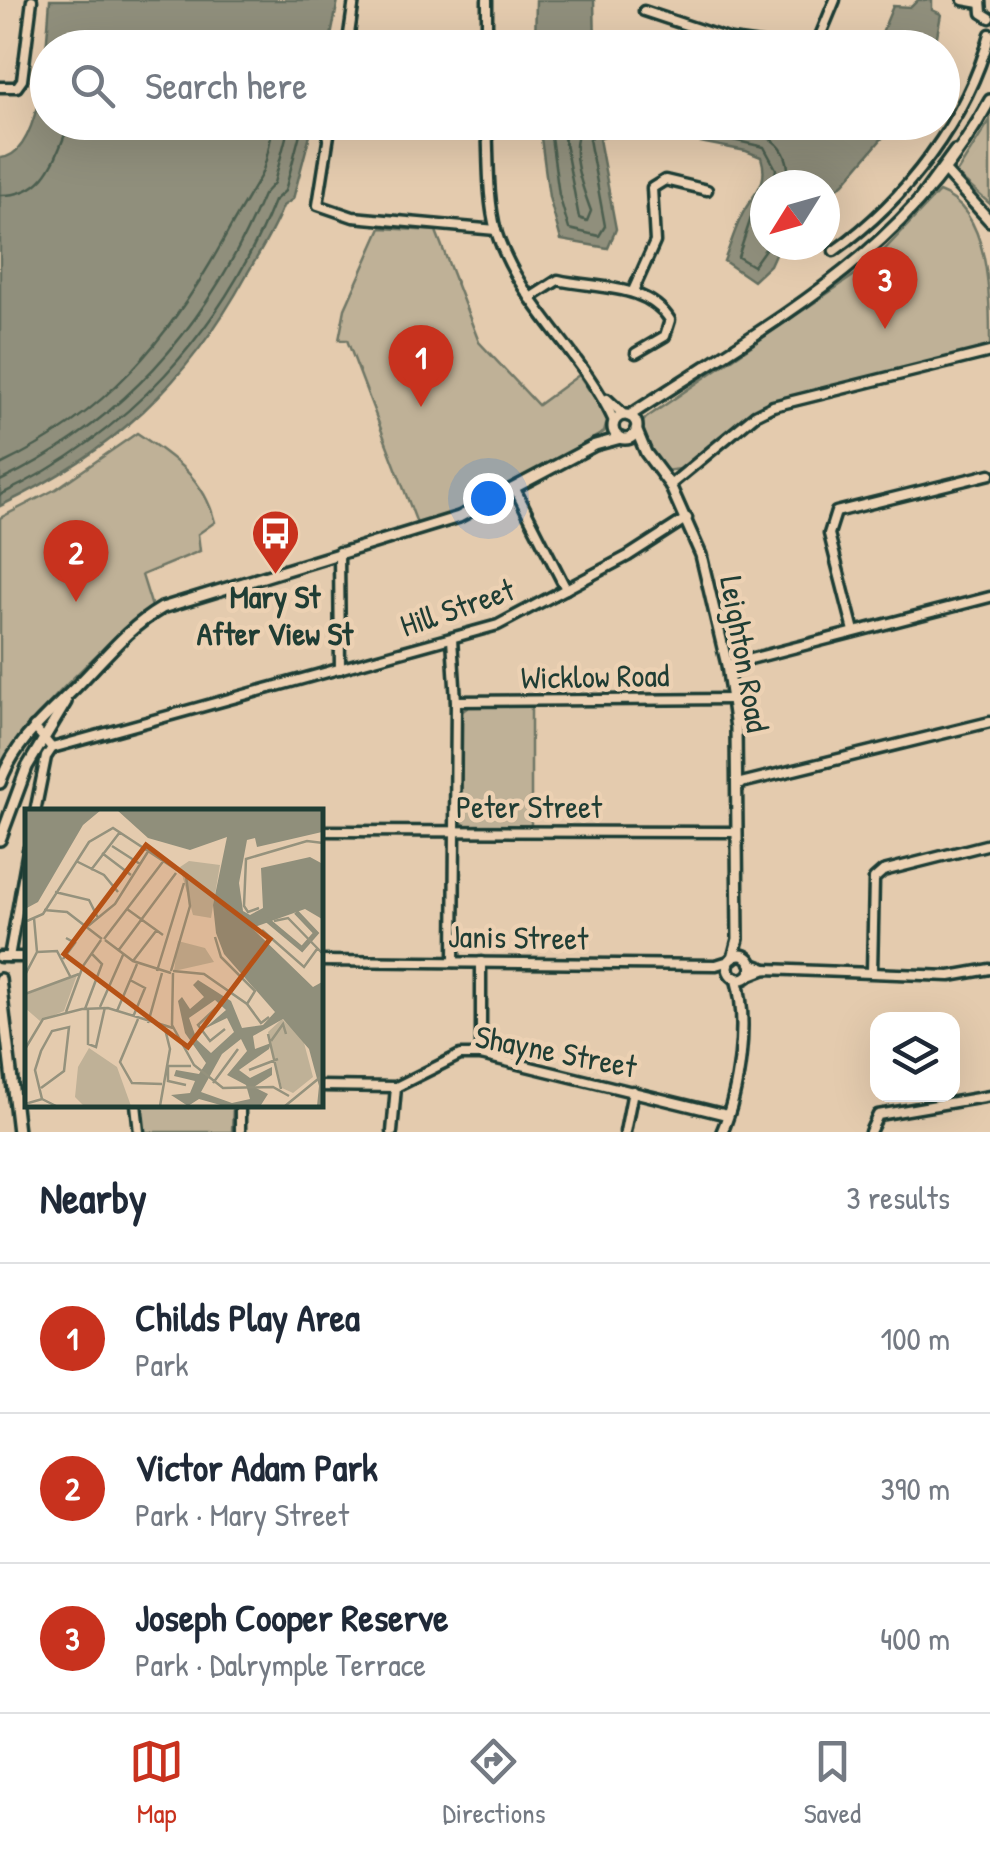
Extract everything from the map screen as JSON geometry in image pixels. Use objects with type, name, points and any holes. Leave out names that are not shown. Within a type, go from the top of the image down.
[{"type":"street","points":[[0,87],[17,86],[22,80],[32,0]]},
{"type":"street","points":[[350,30],[354,0]]},
{"type":"street","points":[[486,0],[486,30]]},
{"type":"street","points":[[823,30],[835,0]]},
{"type":"street","points":[[963,0],[981,1],[982,12],[990,18]]},
{"type":"street","points":[[644,10],[702,30]]},
{"type":"street","points":[[960,106],[984,64],[990,34]]},
{"type":"street","points":[[624,438],[632,421],[651,406],[820,294],[866,257],[944,170],[990,100]]},
{"type":"street","points":[[328,140],[318,205],[354,217],[496,230]]},
{"type":"street","points":[[488,140],[496,230],[530,298],[600,393],[624,438]]},
{"type":"street","points":[[840,247],[866,228],[940,140]]},
{"type":"street","points":[[944,170],[988,214]]},
{"type":"street","points":[[936,179],[961,190]]},
{"type":"street","points":[[633,291],[655,242],[652,188],[665,180],[707,190]]},
{"type":"street","points":[[530,298],[558,280],[633,291],[664,309],[670,320],[665,336],[636,354]]},
{"type":"street","points":[[670,485],[773,406],[990,352]]},
{"type":"street","points":[[600,393],[632,421]]},
{"type":"street","points":[[595,445],[614,423],[632,421]]},
{"type":"street","name":"Leighton Road","points":[[632,421],[646,454],[670,485],[701,554],[734,699],[738,939],[730,963]]},
{"type":"street","points":[[0,783],[6,765],[33,726],[76,687],[123,635],[162,608],[459,517],[595,445],[624,438]]},
{"type":"street","name":"Leighton Road","points":[[624,438],[646,454]]},
{"type":"street","points":[[854,631],[829,534],[836,512],[990,474]]},
{"type":"street","points":[[515,489],[566,589]]},
{"type":"street","name":"Hill Street","points":[[52,748],[498,625],[687,518]]},
{"type":"street","points":[[339,552],[340,668]]},
{"type":"street","points":[[727,665],[990,597]]},
{"type":"street","points":[[452,639],[456,702],[454,962]]},
{"type":"street","points":[[0,840],[43,736],[76,687]]},
{"type":"street","name":"Wicklow Road","points":[[456,702],[734,699]]},
{"type":"street","points":[[737,784],[990,722]]},
{"type":"street","points":[[33,726],[52,748],[46,756],[35,809]]},
{"type":"street","name":"Peter Street","points":[[322,831],[737,832]]},
{"type":"street","points":[[872,972],[874,880],[882,871],[990,844]]},
{"type":"street","points":[[5,957],[25,864]]},
{"type":"street","name":"Leighton Road","points":[[738,939],[749,960]]},
{"type":"street","points":[[742,979],[730,963],[749,960],[766,969]]},
{"type":"street","points":[[724,1131],[736,1078],[742,979],[749,960]]},
{"type":"street","name":"Janis Street","points":[[322,961],[730,963]]},
{"type":"street","points":[[481,962],[481,1056]]},
{"type":"street","points":[[742,979],[766,969],[950,976],[990,969]]},
{"type":"street","points":[[0,978],[18,1132]]},
{"type":"street","name":"Shayne Street","points":[[322,1086],[396,1086],[460,1056],[481,1056],[727,1114]]},
{"type":"street","points":[[392,1132],[396,1086]]},
{"type":"street","points":[[625,1132],[633,1091]]},
{"type":"street","points":[[14,1095],[25,1095]]},
{"type":"street","points":[[870,1132],[878,1115],[990,1096]]},
{"type":"street","points":[[136,1107],[139,1132]]},
{"type":"shaded area","points":[[990,120],[990,204],[956,174]]},
{"type":"shaded area","points":[[939,192],[956,202],[978,235],[987,279],[990,347],[767,403],[681,469],[664,471],[642,441],[639,427],[646,418],[872,263]]},
{"type":"shaded area","points":[[381,228],[436,231],[479,342],[538,405],[579,375],[608,418],[604,432],[473,507],[418,526],[347,340],[339,340],[345,309]]},
{"type":"shaded area","points":[[137,433],[195,481],[215,522],[198,534],[200,551],[142,575],[152,607],[111,641],[48,705],[0,771],[0,518],[56,489]]},
{"type":"shaded area","points":[[471,705],[531,706],[531,826],[466,826],[459,820],[460,713]]},
{"type":"shaded area","points":[[142,1107],[233,1107],[232,1132],[144,1132]]},
{"type":"water","points":[[50,0],[338,0],[332,30],[47,30]]},
{"type":"water","points":[[536,0],[594,0],[595,30],[535,30]]},
{"type":"water","points":[[918,0],[932,0],[932,10],[941,14],[938,30],[883,30],[893,6],[911,7]]},
{"type":"water","points":[[30,127],[30,140],[309,140],[293,199],[283,206],[224,313],[172,382],[112,438],[41,485],[0,506],[0,158],[15,152]]},
{"type":"water","points":[[541,140],[599,140],[616,229],[608,248],[561,240],[549,197]]},
{"type":"water","points":[[690,140],[881,140],[840,186],[840,170],[763,170],[761,157]]},
{"type":"water","points":[[750,201],[750,260],[772,260],[753,281],[724,261]]},
{"type":"place","name":"Joseph Cooper Reserve","points":[[885,329]]},
{"type":"place","name":"Childs Play Area","points":[[421,407]]},
{"type":"place","name":"Mary St After View St","points":[[275,576]]},
{"type":"place","name":"Victor Adam Park","points":[[76,602]]}]
